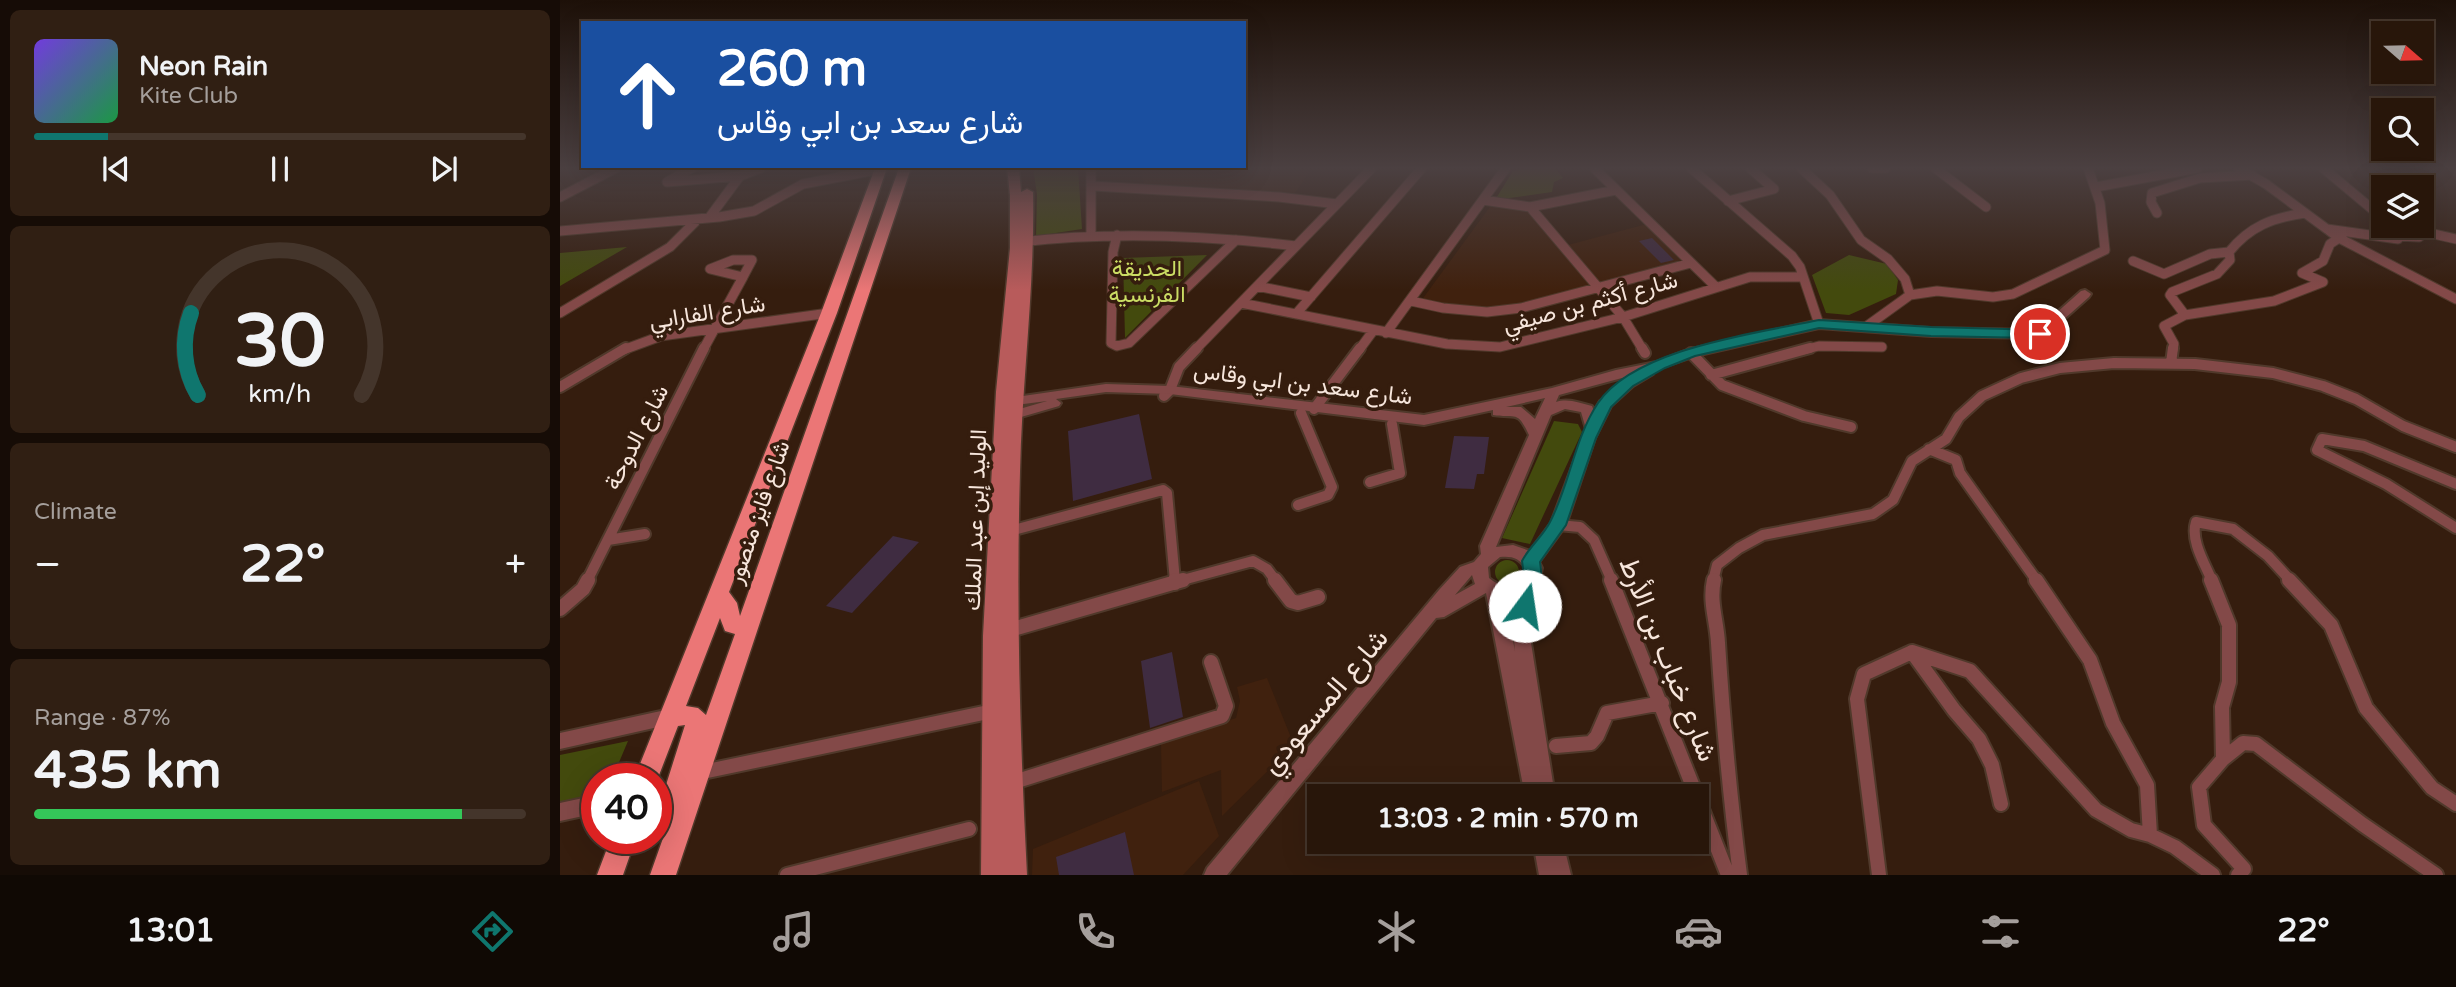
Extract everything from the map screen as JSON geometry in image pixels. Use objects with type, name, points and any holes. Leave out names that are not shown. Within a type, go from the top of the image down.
[{"type":"highway","name":"شارع فايز منصور","points":[[652,763],[829,313],[867,209]]},
{"type":"highway","name":"شارع فايز منصور","points":[[663,875],[891,209]]},
{"type":"highway","points":[[718,594],[727,603],[732,625],[740,626],[750,621]]},
{"type":"highway","points":[[670,717],[690,715],[698,719],[677,785],[680,797],[687,806]]},
{"type":"highway","points":[[610,875],[618,854]]},
{"type":"main road","name":"الوليد إبن عبد الملك","points":[[1017,209],[1021,244]]},
{"type":"main road","name":"الوليد إبن عبد الملك","points":[[1015,875],[1001,633],[1009,409],[1022,209]]},
{"type":"main road","name":"الوليد إبن عبد الملك","points":[[993,875],[993,711],[1010,531],[1009,409]]},
{"type":"street","points":[[709,218],[716,209]]},
{"type":"street","points":[[560,231],[709,218],[758,209]]},
{"type":"street","points":[[1091,236],[1092,209]]},
{"type":"street","name":"شارع سعد بن ابي وقاس","points":[[1167,393],[1179,367],[1332,209]]},
{"type":"street","points":[[1296,314],[1387,209]]},
{"type":"street","points":[[1386,333],[1477,209]]},
{"type":"street","points":[[1532,209],[1623,317],[1645,353]]},
{"type":"street","points":[[1635,209],[1716,286]]},
{"type":"street","points":[[1737,209],[1800,267],[1819,324]]},
{"type":"street","points":[[1840,209],[1861,240],[1888,259],[1905,279],[1910,295]]},
{"type":"street","points":[[1867,326],[1910,295],[1937,291],[1993,297],[2013,294],[2095,257],[2105,250],[2101,209]]},
{"type":"street","points":[[2155,209],[2157,213]]},
{"type":"street","points":[[2299,209],[2339,238],[2456,299]]},
{"type":"street","points":[[2185,315],[2170,295],[2177,289],[2217,274],[2230,260],[2229,252],[2243,233],[2255,226],[2305,213]]},
{"type":"street","points":[[560,313],[670,247],[698,219]]},
{"type":"street","points":[[2326,229],[2371,235]]},
{"type":"street","points":[[2434,233],[2456,239]]},
{"type":"street","points":[[1021,244],[1117,235],[1236,240],[1296,246]]},
{"type":"street","points":[[1117,235],[1113,252],[1111,343],[1117,346],[1129,343],[1236,240]]},
{"type":"street","points":[[2171,363],[2174,344],[2164,326],[2185,315],[2274,301],[2323,282],[2302,273],[2323,261],[2330,244],[2339,238]]},
{"type":"street","points":[[2133,261],[2164,274],[2184,267],[2207,253],[2229,252]]},
{"type":"street","points":[[1411,300],[1443,308],[1487,312],[1521,308],[1691,263]]},
{"type":"street","name":"شارع الدوحة","points":[[560,609],[583,589],[743,277]]},
{"type":"street","name":"شارع أكثم بن صيفي","points":[[1241,303],[1447,344],[1500,347],[1623,317],[1716,286],[1750,278],[1802,277]]},
{"type":"street","points":[[1256,286],[1311,297]]},
{"type":"street","name":"شارع سعد بن ابي وقاس","points":[[1308,411],[1424,420],[1588,384],[1616,374],[1659,365],[1691,353],[1819,324],[2040,334],[2085,294]]},
{"type":"street","name":"شارع الفارابي","points":[[560,387],[630,346],[661,335],[829,313]]},
{"type":"street","points":[[1298,505],[1328,495],[1332,487],[1308,411],[1373,331]]},
{"type":"street","points":[[1711,375],[1819,346],[1882,347]]},
{"type":"street","points":[[1691,353],[1722,385],[1804,416],[1851,427]]},
{"type":"street","points":[[1740,875],[1726,766],[1718,637],[1710,596],[1717,565],[1739,548],[1763,535],[1873,513],[1893,500],[1912,461],[1946,439],[1959,417],[1982,396],[2021,378],[2060,368],[2171,363],[2273,373],[2323,386],[2356,399],[2403,426],[2456,447]]},
{"type":"street","points":[[1543,784],[1521,630],[1533,576],[1531,561],[1558,525],[1592,428],[1605,404],[1628,383],[1659,365]]},
{"type":"street","points":[[1588,384],[1602,392],[1605,404]]},
{"type":"street","points":[[1530,582],[1510,592],[1490,588],[1481,580],[1488,546],[1554,392]]},
{"type":"street","name":"شارع سعد بن ابي وقاس","points":[[1009,409],[1072,399],[1167,393],[1392,424],[1461,421],[1491,413],[1516,411],[1529,419],[1535,434]]},
{"type":"street","points":[[1548,411],[1564,404],[1587,409],[1592,428]]},
{"type":"street","points":[[1370,482],[1400,473],[1392,424]]},
{"type":"street","points":[[2456,484],[2364,446],[2322,439],[2318,450],[2386,484],[2456,528]]},
{"type":"street","points":[[1929,449],[1956,460],[1960,473],[2090,660],[2113,723],[2147,785],[2150,835]]},
{"type":"street","points":[[1010,531],[1163,491],[1167,493],[1175,583]]},
{"type":"street","points":[[2223,760],[2222,707],[2229,682],[2229,625],[2197,545],[2194,528],[2196,522],[2233,529],[2268,556],[2330,625],[2366,708],[2432,788],[2456,804]]},
{"type":"street","name":"شارع خباب بن الأرط","points":[[1558,525],[1580,527],[1594,541],[1662,703],[1728,875]]},
{"type":"street","points":[[608,540],[645,534]]},
{"type":"street","points":[[1485,561],[1512,551],[1531,561]]},
{"type":"street","points":[[1001,633],[1192,576],[1253,561],[1261,562],[1272,573],[1291,601],[1296,603],[1318,597]]},
{"type":"street","name":"شارع المسعودي","points":[[1220,873],[1466,571],[1485,561]]},
{"type":"street","points":[[1431,616],[1490,588]]},
{"type":"street","points":[[1490,588],[1532,784]]},
{"type":"street","points":[[1912,652],[1954,710],[1979,739],[1992,765],[2001,804]]},
{"type":"street","points":[[1879,875],[1857,699],[1864,674],[1912,652],[1970,671],[2096,810],[2131,830],[2150,835],[2175,847],[2213,875]]},
{"type":"street","points":[[1011,783],[1222,716],[1226,706],[1211,662]]},
{"type":"street","points":[[1556,746],[1591,743],[1601,730],[1603,716],[1607,713],[1662,703]]},
{"type":"street","points":[[698,773],[993,711]]},
{"type":"street","points":[[560,741],[670,717]]},
{"type":"street","points":[[2238,875],[2244,869],[2204,825],[2199,787],[2223,760],[2243,743],[2256,744],[2435,875]]},
{"type":"street","points":[[560,812],[581,807]]},
{"type":"street","points":[[787,875],[969,829]]},
{"type":"street","points":[[1545,854],[1549,875]]},
{"type":"street","points":[[1556,854],[1561,875]]},
{"type":"shaded area","points":[[1488,209],[1527,209],[1593,287],[1502,308],[1474,311],[1421,301]]},
{"type":"shaded area","points":[[1647,224],[1685,263],[1601,283],[1568,245]]},
{"type":"shaded area","points":[[1267,678],[1294,745],[1222,816],[1221,770],[1162,792],[1161,744],[1236,718],[1240,701],[1237,687]]},
{"type":"shaded area","points":[[1199,781],[1219,836],[1183,875],[1032,875],[1033,849]]},
{"type":"green space","points":[[1037,209],[1081,209],[1082,229],[1036,236]]},
{"type":"green space","points":[[627,247],[560,286],[560,253]]},
{"type":"green space","name":"الحديقة الفرنسية","points":[[1207,255],[1125,338],[1123,258]]},
{"type":"green space","points":[[1849,255],[1887,264],[1898,280],[1896,294],[1849,315],[1826,313],[1812,275]]},
{"type":"green space","points":[[1554,421],[1578,424],[1582,432],[1530,544],[1502,538]]},
{"type":"green space","points":[[1502,560],[1512,560],[1519,567],[1519,577],[1512,584],[1502,584],[1495,577],[1495,567]]},
{"type":"green space","points":[[628,741],[619,763],[581,763],[581,801],[560,806],[560,755]]},
{"type":"building","points":[[1652,238],[1674,260],[1661,263],[1639,241]]},
{"type":"building","points":[[1139,414],[1152,479],[1073,501],[1068,431]]},
{"type":"building","points":[[1454,436],[1489,437],[1484,474],[1477,474],[1474,489],[1445,488]]},
{"type":"building","points":[[893,536],[919,542],[852,613],[826,606]]},
{"type":"building","points":[[1172,652],[1183,717],[1150,728],[1141,661]]},
{"type":"building","points":[[1125,832],[1134,875],[1059,875],[1056,857]]},
{"type":"route","points":[[1525,606],[1533,576],[1531,561],[1558,525],[1588,438],[1605,404],[1628,383],[1659,365],[1691,353],[1786,329],[1819,324],[2040,334]]}]
